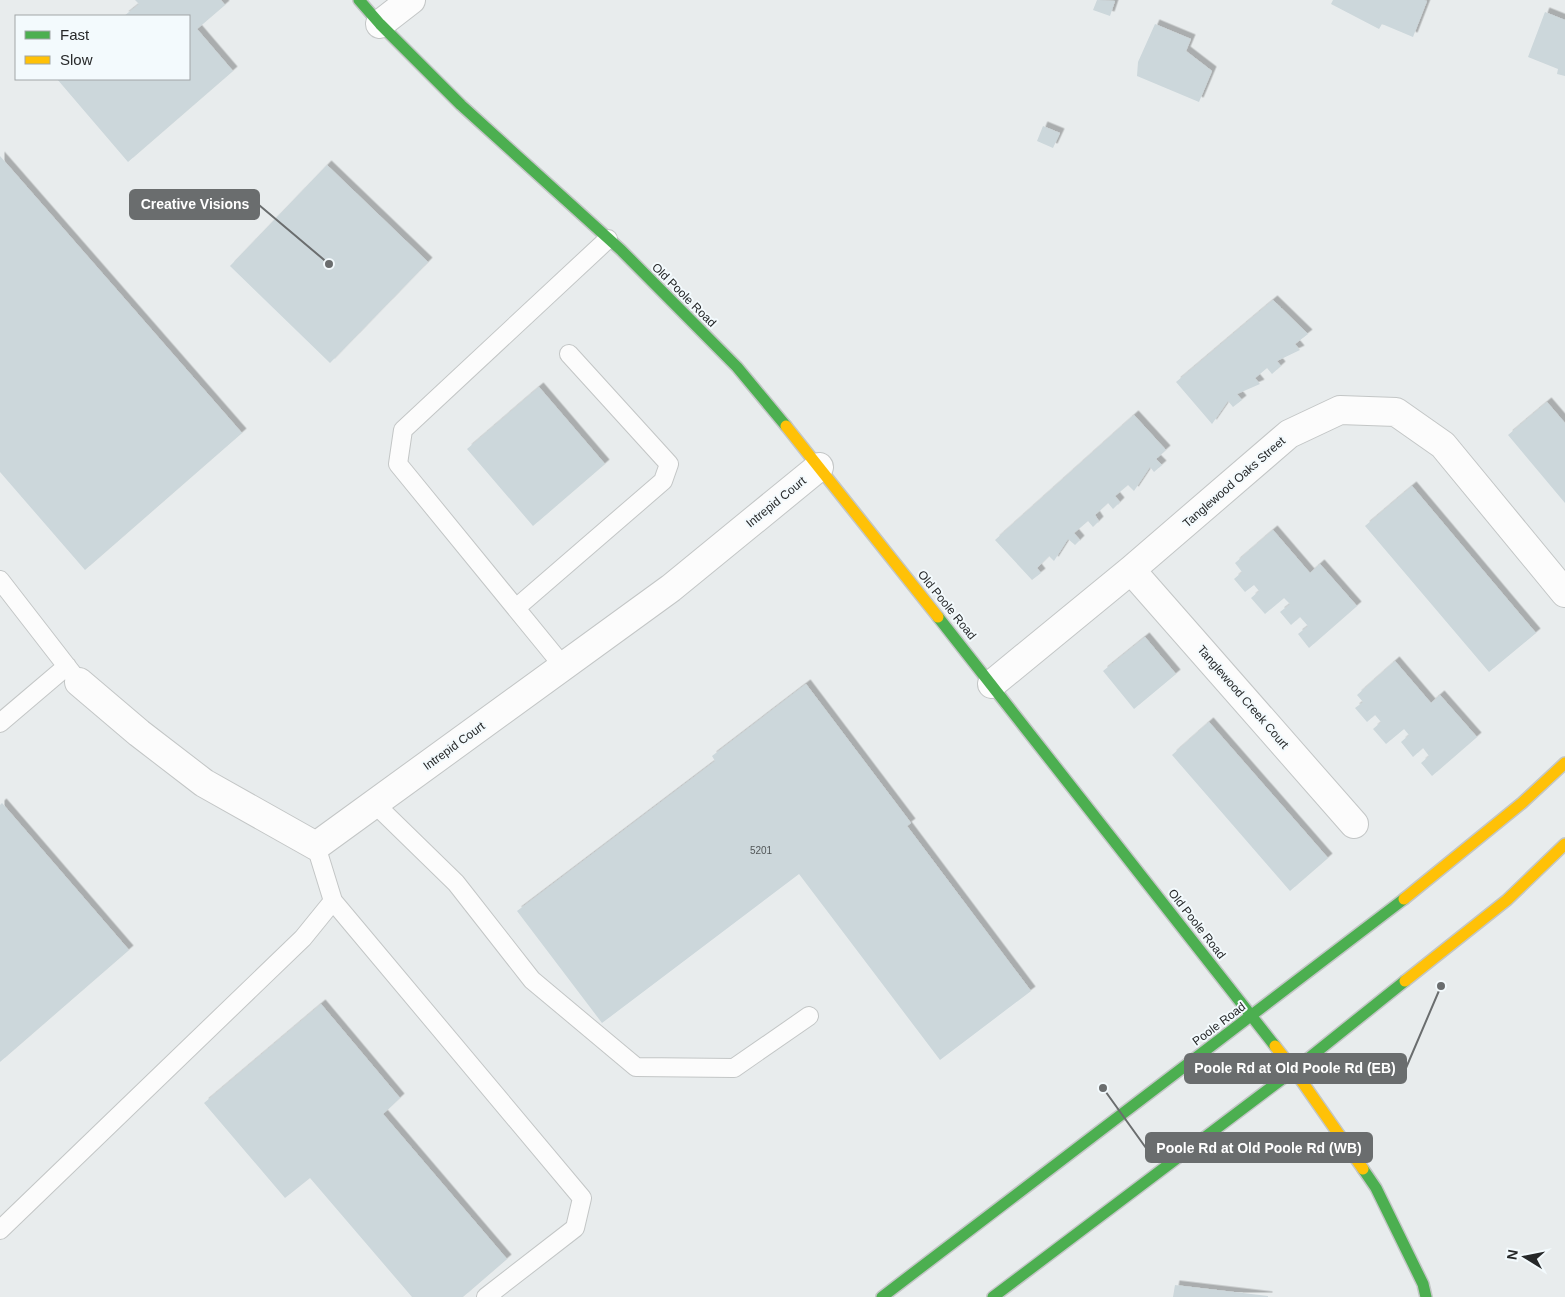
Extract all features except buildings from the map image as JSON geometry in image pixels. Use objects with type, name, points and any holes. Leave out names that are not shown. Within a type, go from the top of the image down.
[{"type":"street","name":"Old Poole Road","points":[[359,0],[380,24],[461,105],[608,239],[736,367],[819,467],[992,684],[1294,1070],[1376,1188],[1423,1284],[1426,1297]]},
{"type":"street","points":[[380,24],[411,0]]},
{"type":"street","name":"Tanglewood Oaks Street","points":[[992,684],[1132,570],[1289,434],[1340,410],[1396,412],[1443,445],[1565,593]]},
{"type":"street","name":"Intrepid Court","points":[[316,846],[671,588],[819,467]]},
{"type":"street","name":"Tanglewood Creek Court","points":[[1132,570],[1354,824]]},
{"type":"street","points":[[72,674],[146,738],[204,783],[316,846]]},
{"type":"street","name":"Poole Road","points":[[882,1297],[1410,895],[1522,803],[1565,763]]},
{"type":"street","points":[[993,1297],[1294,1070],[1507,900],[1565,844]]},
{"type":"lane","points":[[563,666],[398,464],[403,430],[608,239]]},
{"type":"lane","points":[[516,608],[663,481],[669,464],[569,354]]},
{"type":"lane","points":[[0,580],[72,674],[7,706],[0,723]]},
{"type":"lane","points":[[375,804],[456,883],[532,980],[636,1067],[734,1068],[809,1016]]},
{"type":"lane","points":[[316,846],[333,901],[582,1198],[575,1228],[486,1297]]},
{"type":"lane","points":[[0,1230],[303,938],[333,901]]},
{"type":"traffic: fast","points":[[359,0],[380,24],[461,105],[621,250],[737,367],[786,426]]},
{"type":"traffic: fast","points":[[938,617],[1275,1046]]},
{"type":"traffic: fast","points":[[882,1297],[1404,899]]},
{"type":"traffic: fast","points":[[993,1297],[1294,1070],[1405,981]]},
{"type":"traffic: fast","points":[[1363,1169],[1376,1188],[1423,1284],[1426,1297]]},
{"type":"traffic: slow","points":[[786,426],[938,617]]},
{"type":"traffic: slow","points":[[1404,899],[1522,803],[1565,763]]},
{"type":"traffic: slow","points":[[1405,981],[1507,900],[1565,844]]},
{"type":"traffic: slow","points":[[1275,1046],[1363,1169]]},
{"type":"place","name":"Creative Visions","points":[[329,264]]},
{"type":"place","name":"Poole Rd at Old Poole Rd (EB)","points":[[1441,986]]},
{"type":"place","name":"Poole Rd at Old Poole Rd (WB)","points":[[1103,1088]]}]
